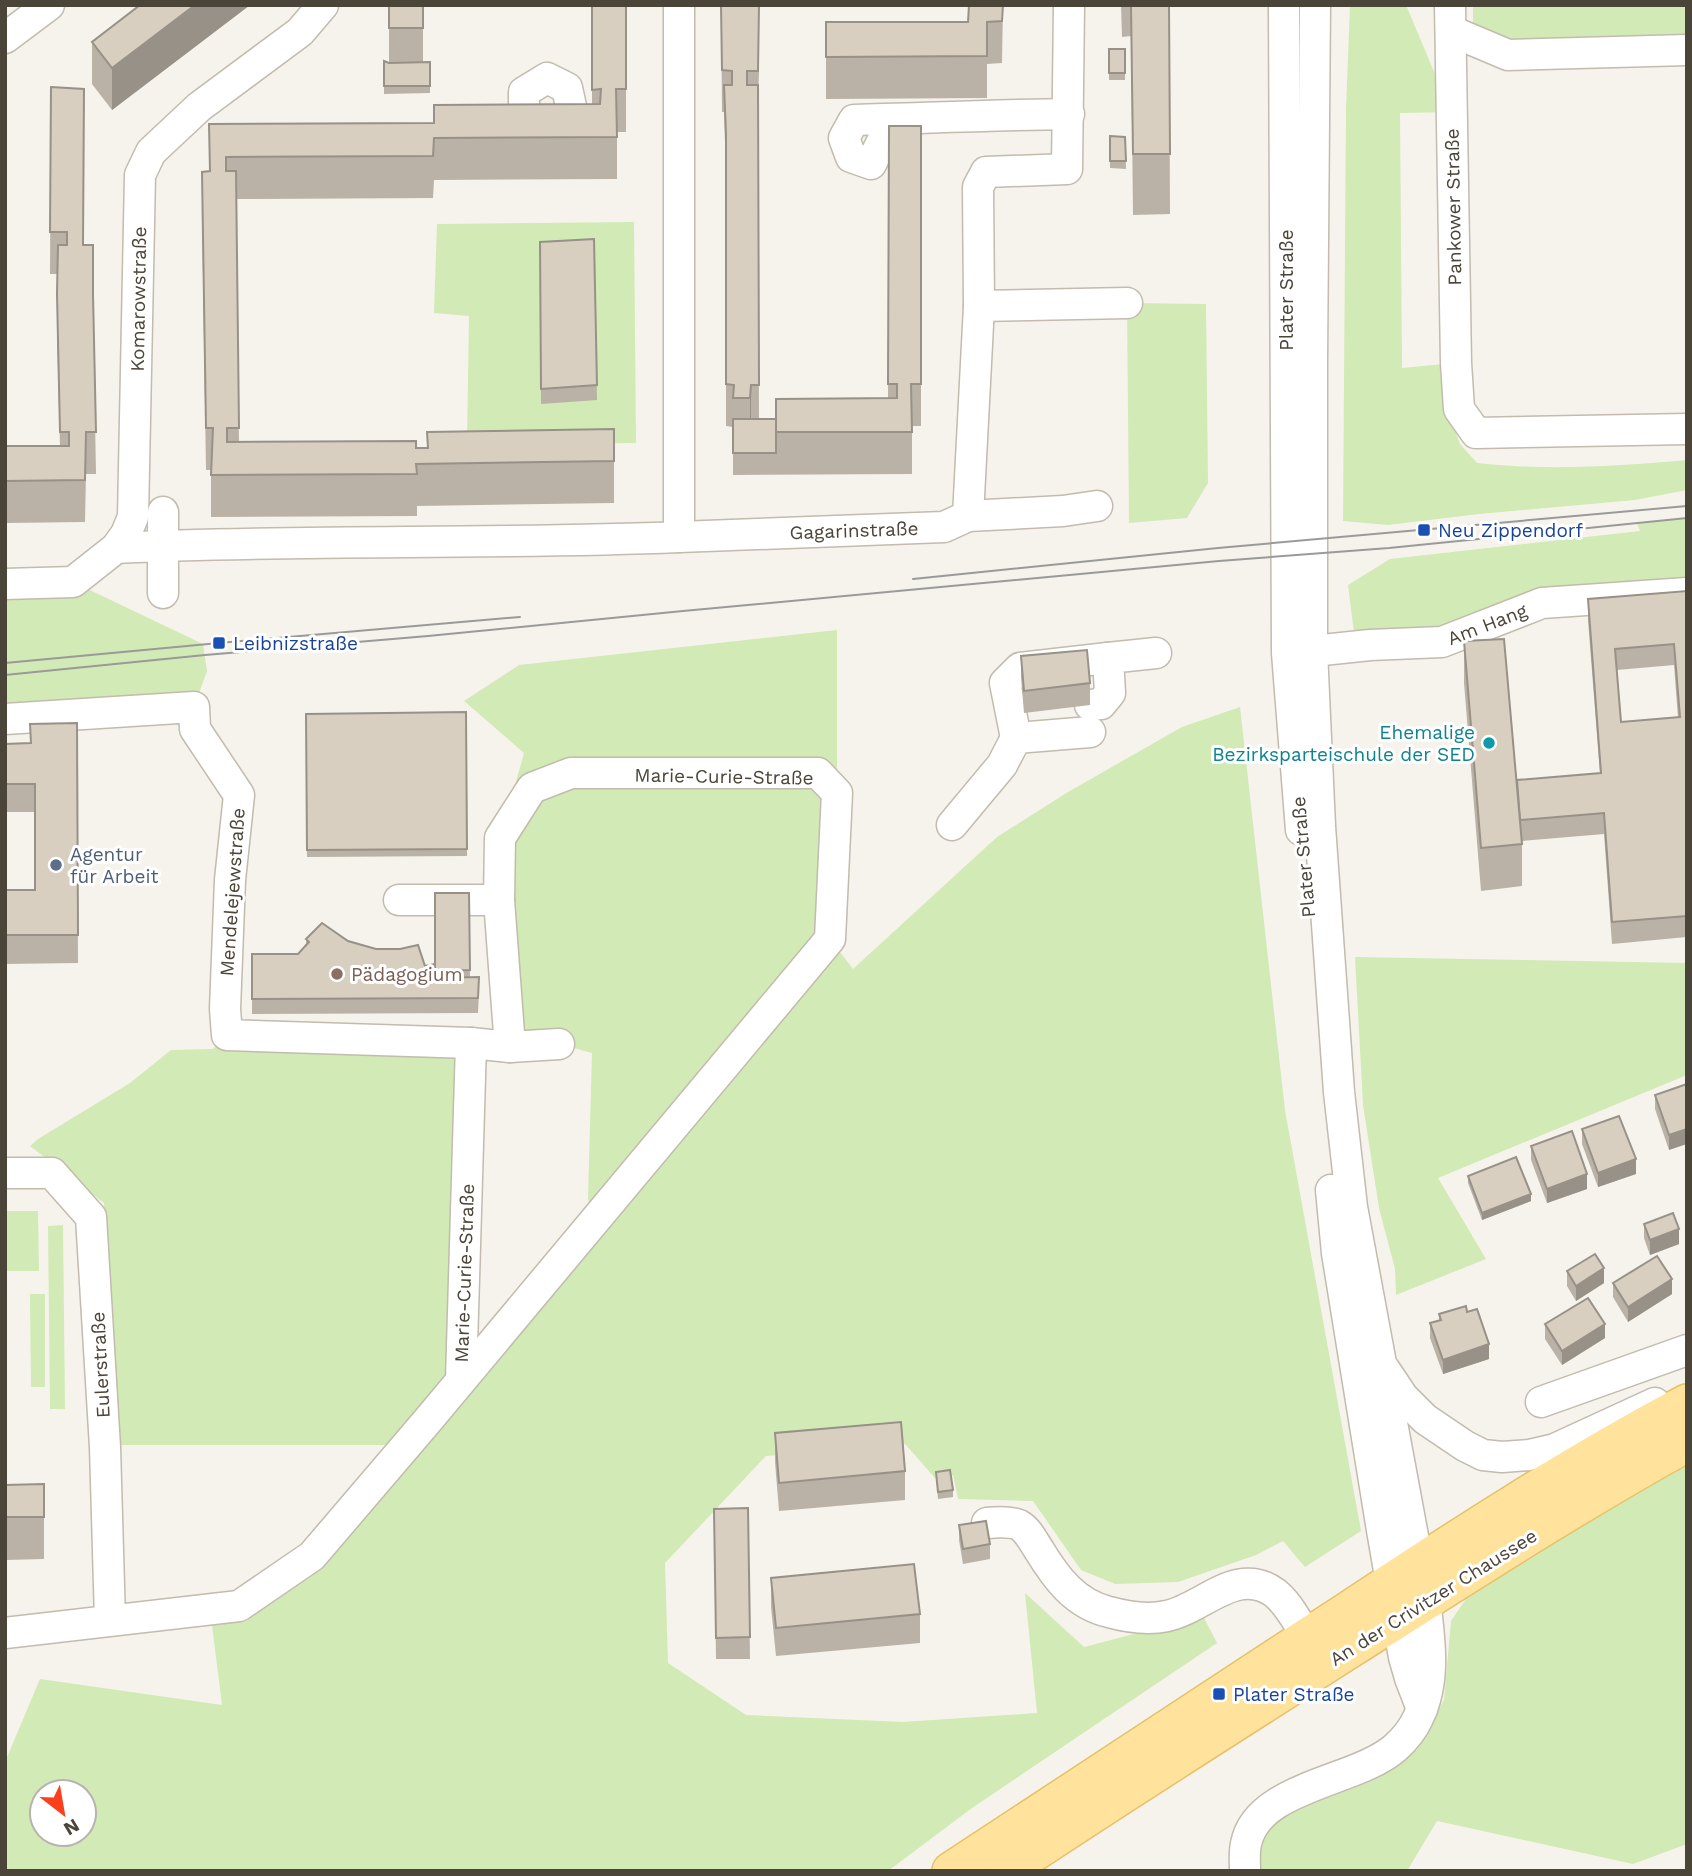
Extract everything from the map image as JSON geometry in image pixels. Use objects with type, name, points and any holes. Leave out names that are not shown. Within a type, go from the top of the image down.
[{"type":"main road","name":"An der Crivitzer Chaussee","points":[[951,1871],[1307,1636],[1548,1482],[1687,1403]]},
{"type":"main road","name":"An der Crivitzer Chaussee","points":[[1006,1871],[1267,1701],[1632,1474],[1687,1443]]},
{"type":"street","points":[[5,38],[49,5]]},
{"type":"street","name":"Komarowstraße","points":[[5,584],[73,582],[116,548],[126,534],[133,517],[140,175],[152,152],[203,119],[300,32],[323,5]]},
{"type":"street","points":[[116,548],[679,537],[679,5]]},
{"type":"street","points":[[968,516],[979,306],[978,187],[986,172],[1067,169],[1069,5]]},
{"type":"street","name":"Plater Straße","points":[[1245,1871],[1246,1842],[1253,1825],[1262,1815],[1286,1797],[1368,1765],[1383,1756],[1404,1739],[1422,1709],[1404,1657],[1412,1610],[1337,1253],[1322,1100],[1300,652],[1284,5]]},
{"type":"street","name":"Plater Straße","points":[[1315,5],[1312,360],[1300,652],[1320,826],[1339,1092],[1352,1207],[1381,1364],[1405,1573]]},
{"type":"street","points":[[1451,18],[1508,55],[1687,50]]},
{"type":"street","name":"Pankower Straße","points":[[1451,18],[1456,363],[1460,409],[1476,433],[1687,429]]},
{"type":"street","points":[[893,119],[1069,114]]},
{"type":"street","points":[[979,306],[1127,303]]},
{"type":"street","name":"Gagarinstraße","points":[[679,537],[944,527],[968,516],[1063,511],[1097,506]]},
{"type":"street","points":[[163,512],[163,593]]},
{"type":"street","name":"Am Hang","points":[[1300,652],[1442,642],[1542,603],[1687,593]]},
{"type":"street","points":[[952,825],[1002,765],[1016,738],[1005,683],[1020,668],[1156,653]]},
{"type":"street","points":[[1016,738],[1090,718],[1110,693],[1108,658]]},
{"type":"street","name":"Mendelejewstraße","points":[[5,719],[194,707],[195,729],[239,795],[230,880],[225,1009],[227,1035],[471,1043]]},
{"type":"street","name":"Marie-Curie-Straße","points":[[5,1633],[239,1606],[312,1556],[830,939],[837,793],[818,774],[571,773],[532,788],[500,838],[499,900],[510,1047]]},
{"type":"street","points":[[399,900],[499,900]]},
{"type":"street","points":[[471,1043],[510,1047],[559,1044]]},
{"type":"street","name":"Marie-Curie-Straße","points":[[461,1380],[471,1043]]},
{"type":"street","name":"Eulerstraße","points":[[5,1172],[52,1172],[92,1217],[105,1447],[110,1620]]},
{"type":"street","points":[[1541,1402],[1687,1350]]},
{"type":"street","points":[[1381,1364],[1403,1397],[1425,1419],[1483,1455],[1502,1457],[1530,1455],[1555,1449],[1687,1388]]},
{"type":"street","name":"An der Crivitzer Chaussee","points":[[987,1523],[1021,1526],[1030,1535],[1062,1584],[1080,1600],[1106,1612],[1147,1618],[1169,1616],[1244,1582],[1274,1593],[1283,1601],[1307,1636]]},
{"type":"green space","points":[[1350,5],[1406,5],[1451,112],[1400,113],[1402,368],[1444,364],[1446,405],[1460,444],[1477,463],[1556,467],[1687,460],[1687,490],[1635,500],[1388,525],[1343,521],[1346,109]]},
{"type":"green space","points":[[1473,5],[1687,5],[1687,50],[1473,41]]},
{"type":"green space","points":[[634,222],[636,443],[467,445],[469,316],[434,313],[437,224]]},
{"type":"green space","points":[[1127,303],[1206,304],[1208,483],[1187,518],[1129,523]]},
{"type":"green space","points":[[1687,518],[1687,593],[1356,648],[1348,585],[1390,559],[1640,531],[1637,523]]},
{"type":"green space","points":[[73,582],[203,644],[207,671],[194,707],[5,719],[5,584]]},
{"type":"green space","points":[[837,630],[837,793],[830,939],[853,969],[997,837],[1068,792],[1182,727],[1240,707],[1285,1110],[1361,1531],[1305,1567],[1283,1541],[1256,1555],[1178,1582],[1115,1584],[1081,1570],[1033,1501],[958,1499],[953,1475],[935,1478],[905,1444],[766,1456],[665,1563],[668,1663],[746,1715],[903,1722],[1037,1713],[1025,1593],[1084,1647],[1203,1616],[1217,1643],[972,1808],[888,1871],[5,1871],[5,1762],[40,1679],[222,1705],[210,1609],[312,1556],[406,1445],[113,1445],[104,1203],[30,1146],[130,1083],[171,1050],[213,1049],[227,1035],[471,1043],[461,1379],[595,1221],[588,1199],[592,1053],[559,1044],[510,1047],[500,839],[524,753],[464,701],[519,665]]},
{"type":"green space","points":[[1355,957],[1687,963],[1687,1075],[1438,1178],[1486,1259],[1396,1295],[1395,1269],[1379,1208],[1363,1105]]},
{"type":"green space","points":[[5,1211],[38,1211],[39,1271],[5,1271]]},
{"type":"green space","points":[[63,1225],[65,1409],[50,1409],[48,1226]]},
{"type":"green space","points":[[30,1294],[45,1294],[45,1387],[31,1387]]},
{"type":"green space","points":[[1687,1462],[1687,1844],[1633,1864],[1437,1821],[1407,1871],[1256,1871],[1258,1851],[1270,1828],[1291,1809],[1369,1776],[1418,1748],[1444,1700],[1451,1621],[1476,1584]]},
{"type":"building","points":[[140,5],[195,5],[112,68],[92,42]]},
{"type":"building","points":[[389,5],[423,5],[423,28],[389,28]]},
{"type":"building","points":[[592,5],[626,5],[626,89],[616,89],[617,137],[434,138],[433,156],[226,157],[226,171],[236,171],[239,428],[227,428],[227,442],[416,441],[416,448],[428,448],[427,432],[614,429],[614,461],[416,464],[417,474],[211,475],[213,428],[206,428],[202,172],[210,171],[209,124],[434,123],[434,105],[600,104],[601,89],[592,90]]},
{"type":"building","points":[[721,5],[759,5],[758,71],[747,71],[747,85],[758,85],[759,385],[751,385],[750,398],[733,398],[734,385],[726,384],[724,85],[732,85],[732,71],[722,70]]},
{"type":"building","points":[[969,5],[1003,5],[1002,21],[987,22],[987,56],[826,57],[826,22],[968,22]]},
{"type":"building","points":[[1131,5],[1169,5],[1170,154],[1133,154]]},
{"type":"building","points":[[1109,49],[1125,49],[1125,73],[1109,73]]},
{"type":"building","points":[[384,61],[430,62],[430,86],[384,86]]},
{"type":"building","points":[[51,87],[84,89],[83,245],[93,245],[96,432],[86,432],[85,480],[5,481],[5,446],[69,446],[69,432],[60,432],[57,294],[58,245],[67,245],[67,232],[50,232]]},
{"type":"building","points":[[889,126],[921,126],[921,384],[911,384],[912,432],[776,432],[776,399],[897,398],[897,384],[888,384]]},
{"type":"building","points":[[1110,136],[1125,137],[1126,161],[1110,161]]},
{"type":"building","points":[[594,239],[597,385],[541,389],[540,242]]},
{"type":"building","points":[[733,419],[776,419],[776,453],[733,453]]},
{"type":"building","points":[[1687,591],[1687,916],[1612,922],[1604,813],[1520,820],[1517,780],[1601,773],[1588,599]],"holes":[[[1674,644],[1680,717],[1621,722],[1615,649]]]},
{"type":"building","name":"Ehemalige Bezirksparteischule der SED","points":[[1504,639],[1522,844],[1481,848],[1464,641]]},
{"type":"building","points":[[1087,650],[1090,683],[1024,691],[1021,656]]},
{"type":"building","points":[[466,712],[467,849],[307,850],[306,714]]},
{"type":"building","name":"Agentur für Arbeit","points":[[77,723],[78,935],[5,935],[5,890],[35,890],[35,784],[5,784],[5,744],[31,743],[30,724]]},
{"type":"building","points":[[435,893],[469,893],[470,970],[435,971]]},
{"type":"building","name":"Pädagogium","points":[[322,923],[348,941],[376,949],[400,949],[418,945],[425,966],[435,964],[435,978],[479,977],[478,998],[252,999],[252,954],[298,954],[309,942],[306,939]]},
{"type":"building","points":[[1687,1084],[1687,1129],[1669,1135],[1655,1095]]},
{"type":"building","points":[[1619,1116],[1636,1159],[1598,1173],[1582,1129]]},
{"type":"building","points":[[1572,1131],[1587,1174],[1547,1189],[1531,1146]]},
{"type":"building","points":[[1516,1157],[1531,1194],[1482,1213],[1468,1176]]},
{"type":"building","points":[[1673,1213],[1679,1229],[1650,1240],[1644,1224]]},
{"type":"building","points":[[1595,1254],[1604,1268],[1576,1286],[1567,1271]]},
{"type":"building","points":[[1657,1256],[1672,1279],[1628,1307],[1613,1283]]},
{"type":"building","points":[[1588,1298],[1605,1324],[1562,1351],[1545,1324]]},
{"type":"building","points":[[1466,1306],[1467,1312],[1477,1309],[1489,1344],[1443,1360],[1430,1323],[1441,1320],[1439,1314]]},
{"type":"building","points":[[901,1422],[905,1471],[779,1483],[775,1433]]},
{"type":"building","points":[[950,1470],[953,1490],[938,1492],[936,1472]]},
{"type":"building","points":[[44,1484],[44,1517],[5,1517],[5,1485]]},
{"type":"building","points":[[748,1508],[750,1637],[716,1638],[714,1509]]},
{"type":"building","points":[[986,1521],[990,1544],[963,1549],[959,1525]]},
{"type":"building","points":[[914,1564],[920,1614],[776,1628],[771,1578]]},
{"type":"tram line","points":[[913,579],[1218,548],[1687,506]]},
{"type":"tram line","points":[[5,675],[1219,561],[1389,548],[1687,518]]},
{"type":"tram line","points":[[5,663],[520,617]]},
{"type":"place","name":"Neu Zippendorf","points":[[1424,530]]},
{"type":"place","name":"Leibnizstraße","points":[[219,643]]},
{"type":"place","name":"Ehemalige Bezirksparteischule der SED","points":[[1489,743]]},
{"type":"place","name":"Agentur für Arbeit","points":[[56,865]]},
{"type":"place","name":"Pädagogium","points":[[337,974]]},
{"type":"place","name":"Plater Straße","points":[[1219,1694]]}]
